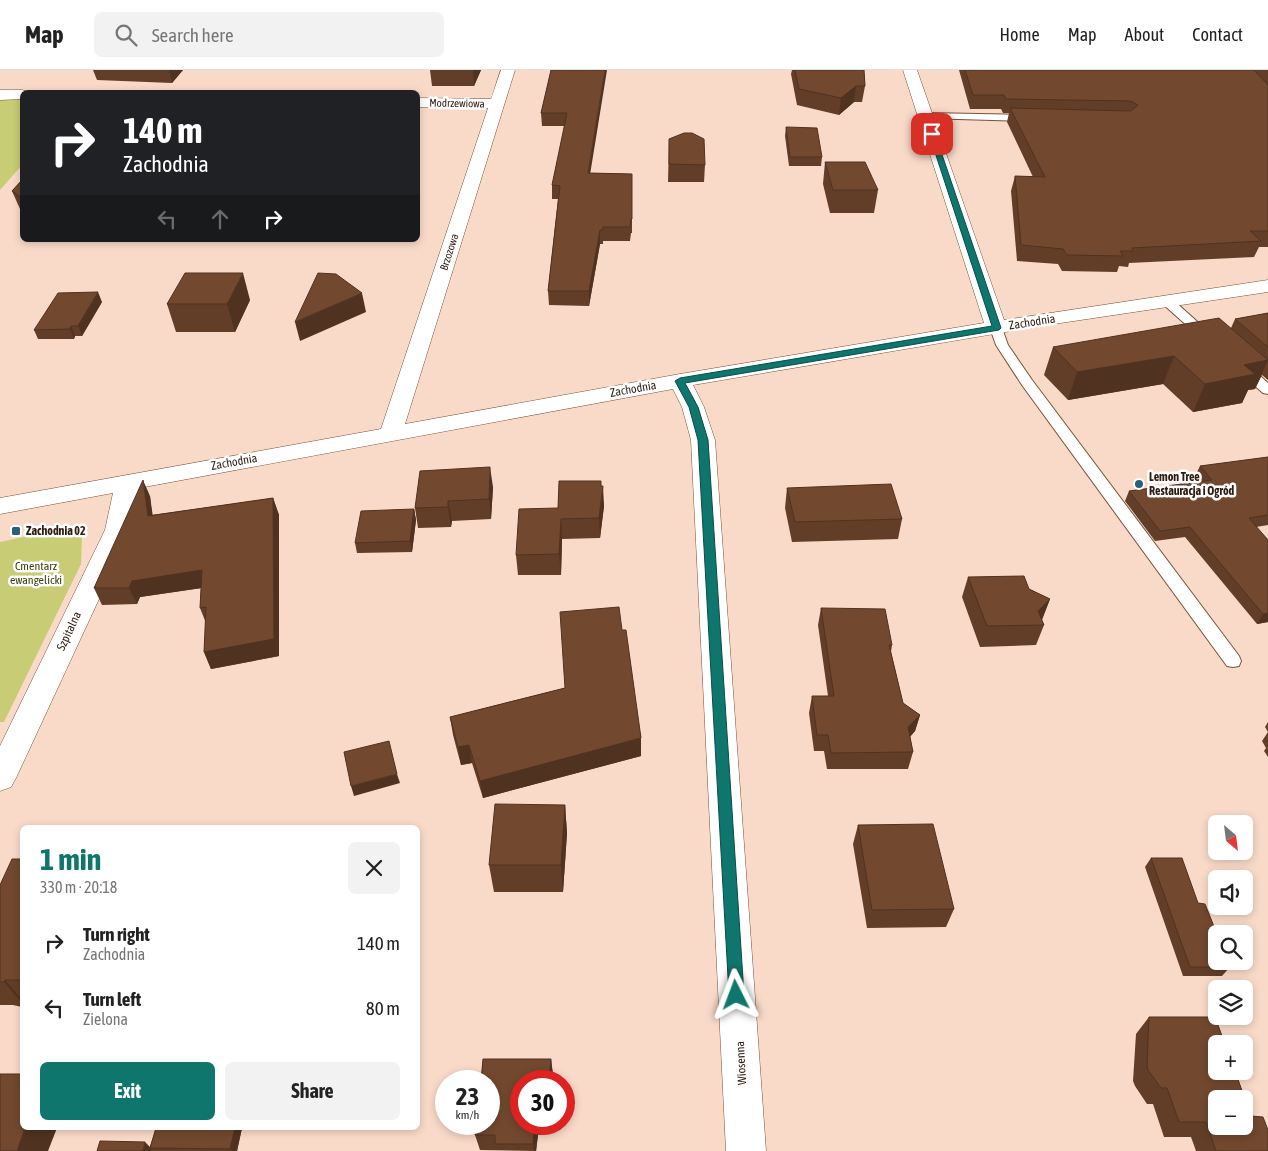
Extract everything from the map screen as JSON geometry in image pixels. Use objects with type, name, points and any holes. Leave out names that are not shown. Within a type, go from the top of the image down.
[{"type":"street","name":"Brzozowa","points":[[391,434],[395,415],[508,70]]},
{"type":"street","points":[[910,70],[996,328]]},
{"type":"street","points":[[0,95],[20,96]]},
{"type":"street","name":"Modrzewiowa","points":[[420,102],[498,104]]},
{"type":"street","name":"Zachodnia","points":[[0,506],[680,381],[996,328],[1268,286]]},
{"type":"street","name":"Wiosenna","points":[[680,381],[693,407],[703,440],[746,1151]]},
{"type":"street","name":"Szpitalna","points":[[0,778],[118,530],[128,482]]},
{"type":"lane","points":[[926,116],[1038,118]]},
{"type":"lane","points":[[1168,302],[1218,346]]},
{"type":"lane","points":[[996,328],[1002,345],[1027,382],[1233,661]]},
{"type":"lane","points":[[1233,359],[1268,390]]},
{"type":"green space","points":[[0,98],[20,99],[20,167],[0,190]]},
{"type":"green space","name":"Cmentarz ewangelicki","points":[[79,525],[82,537],[81,564],[4,722],[0,722],[0,542]]},
{"type":"building","points":[[551,70],[605,70],[588,173],[632,174],[632,219],[630,227],[603,227],[603,230],[600,230],[589,291],[548,291],[560,186],[552,185],[567,113],[541,113]]},
{"type":"building","points":[[795,70],[864,70],[865,86],[856,86],[841,98],[799,89]]},
{"type":"building","points":[[965,70],[1254,70],[1268,85],[1268,231],[1250,231],[1261,241],[1132,248],[1133,251],[1120,251],[1123,256],[1067,255],[1063,249],[1021,245],[1015,176],[1045,177],[1010,108],[1131,111],[1138,105],[1131,101],[1006,99],[1004,95],[973,95]]},
{"type":"building","points":[[786,127],[817,128],[822,157],[790,157]]},
{"type":"building","points":[[684,133],[692,133],[704,139],[705,165],[669,164],[669,139]]},
{"type":"building","points":[[825,162],[865,162],[878,190],[833,190]]},
{"type":"building","points":[[20,182],[20,197],[12,191]]},
{"type":"building","points":[[185,273],[243,273],[227,304],[167,304]]},
{"type":"building","points":[[318,273],[336,274],[362,293],[295,322]]},
{"type":"building","points":[[98,292],[78,326],[71,326],[70,329],[34,330],[58,293]]},
{"type":"building","points":[[1268,313],[1268,347],[1235,319]]},
{"type":"building","points":[[1219,318],[1268,360],[1244,365],[1255,374],[1205,384],[1174,356],[1077,372],[1053,347]]},
{"type":"building","points":[[1268,457],[1268,515],[1249,518],[1268,540],[1268,613],[1263,614],[1190,527],[1160,531],[1129,491],[1212,480],[1200,466]]},
{"type":"building","points":[[490,467],[489,499],[448,501],[448,507],[415,508],[420,471]]},
{"type":"building","points":[[143,480],[148,516],[273,498],[274,639],[204,652],[206,607],[200,608],[202,570],[132,581],[129,588],[94,588]]},
{"type":"building","points":[[559,481],[601,481],[601,486],[603,486],[599,518],[561,519],[559,554],[516,555],[519,509],[558,508]]},
{"type":"building","points":[[891,484],[902,519],[795,522],[787,488]]},
{"type":"building","points":[[414,509],[410,541],[355,543],[361,511]]},
{"type":"building","points":[[1024,576],[1029,589],[1050,599],[1038,611],[1044,625],[987,626],[968,577]]},
{"type":"building","points":[[619,607],[622,630],[626,630],[641,738],[480,781],[469,745],[458,747],[450,717],[565,688],[560,612]]},
{"type":"building","points":[[821,608],[885,609],[892,645],[889,645],[903,703],[920,715],[908,727],[913,752],[831,753],[828,735],[817,735],[812,696],[834,696]]},
{"type":"building","points":[[389,741],[397,774],[351,786],[344,752]]},
{"type":"building","points":[[495,804],[565,805],[561,865],[489,865]]},
{"type":"building","points":[[933,824],[954,909],[872,910],[858,825]]},
{"type":"building","points":[[1151,858],[1182,858],[1198,903],[1205,904],[1213,925],[1208,925],[1208,967],[1190,967]]},
{"type":"building","points":[[12,859],[20,859],[20,980],[5,980],[4,982],[0,982],[0,885]]},
{"type":"building","points":[[1149,1017],[1208,1017],[1208,1025],[1218,1025],[1222,1035],[1208,1035],[1208,1080],[1238,1080],[1242,1090],[1208,1090],[1208,1128],[1206,1122],[1179,1122],[1167,1088],[1161,1088],[1148,1070]]},
{"type":"building","points":[[483,1059],[551,1059],[550,1070],[510,1070],[510,1135],[534,1135],[533,1144],[495,1144],[495,1135],[500,1135],[500,1070],[482,1070]]},
{"type":"building","points":[[0,1074],[20,1074],[20,1130],[24,1130],[17,1151],[0,1151]]},
{"type":"building","points":[[1253,1116],[1263,1117],[1268,1130],[1268,1151],[1216,1151],[1210,1135],[1253,1135]]},
{"type":"building","points":[[155,1130],[235,1130],[230,1149],[150,1148]]},
{"type":"building","points":[[100,1141],[145,1142],[143,1151],[97,1151]]},
{"type":"place","name":"Lemon Tree Restauracja i Ogród","points":[[1139,484]]},
{"type":"place","name":"Zachodnia 02","points":[[16,531]]},
{"type":"route","points":[[736,995],[703,440],[693,407],[680,381],[996,328],[932,134]]}]
